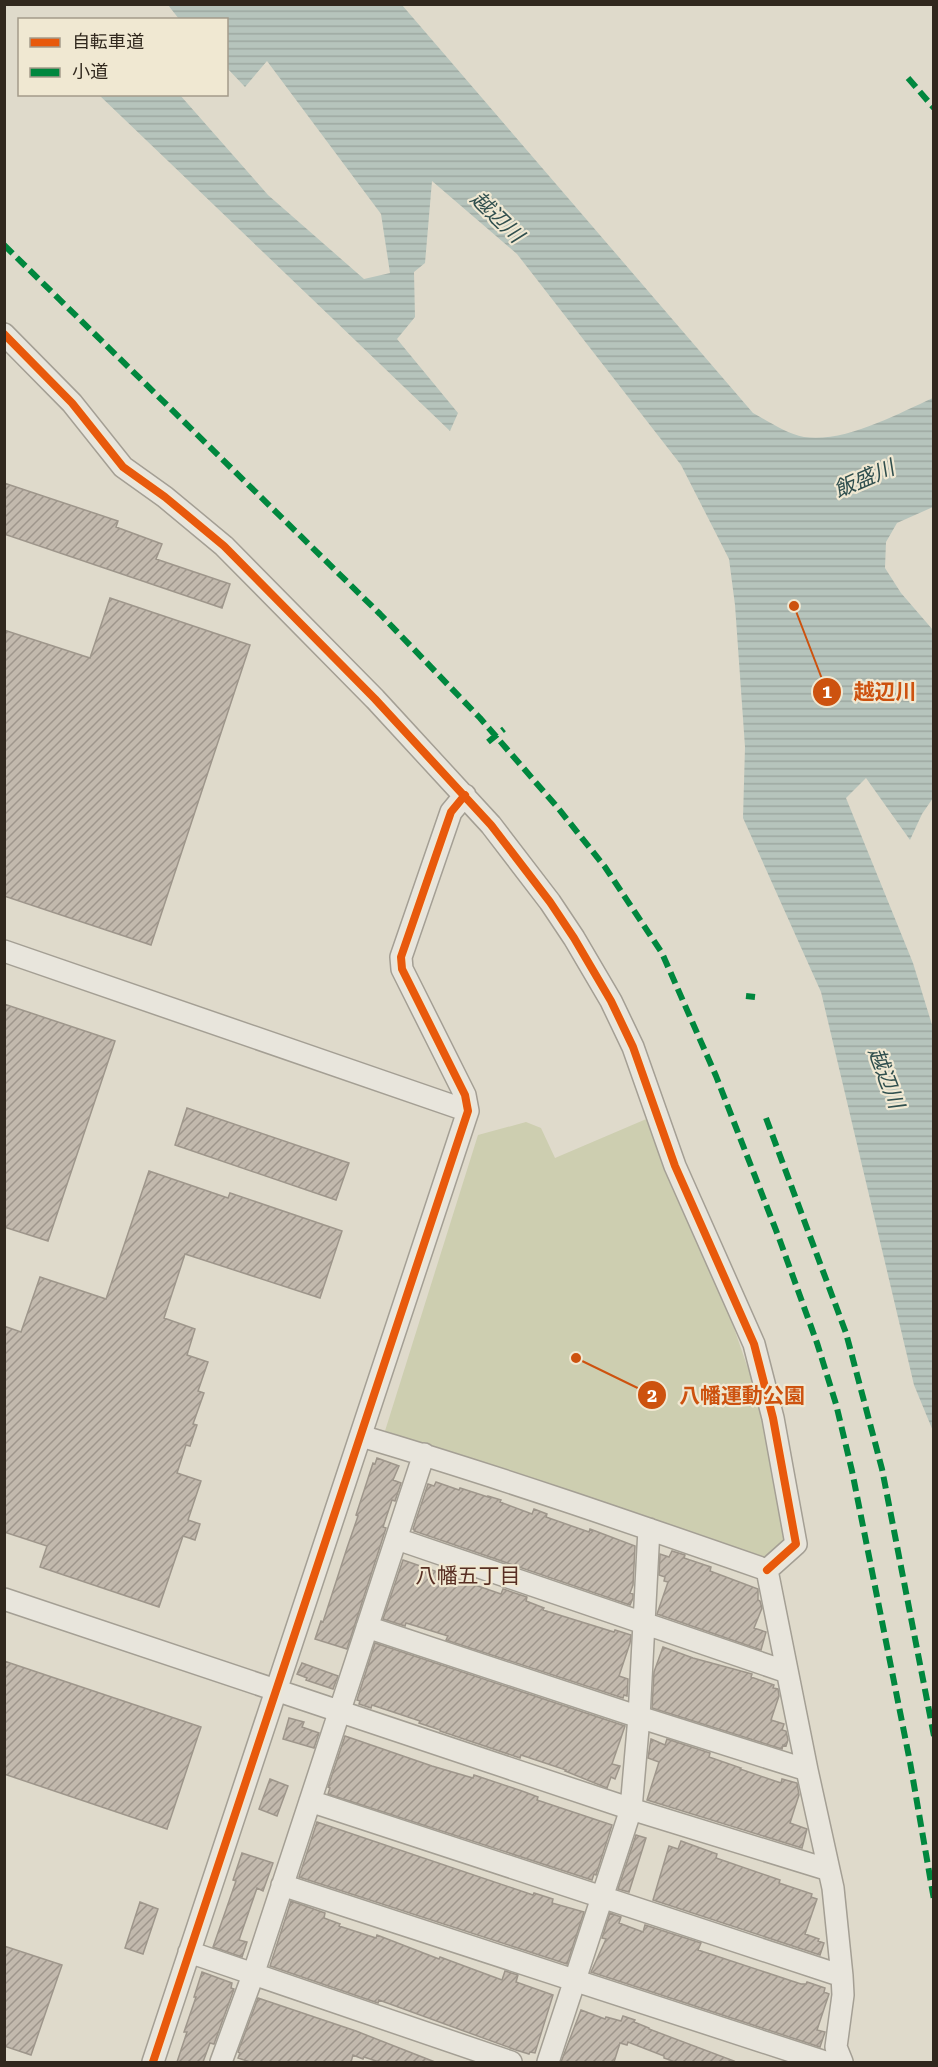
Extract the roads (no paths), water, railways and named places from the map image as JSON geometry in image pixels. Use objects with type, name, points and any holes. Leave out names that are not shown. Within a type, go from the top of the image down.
[{"type":"street","points":[[4,334],[72,403],[123,467],[165,497],[224,546],[375,699],[465,795],[515,855],[574,938],[611,1001],[633,1047],[675,1166],[754,1344],[773,1418],[796,1544],[767,1570]]},
{"type":"street","points":[[153,2062],[468,1111],[465,1095],[402,969],[401,957],[451,812],[465,795]]},
{"type":"street","points":[[4,951],[468,1111]]},
{"type":"street","points":[[361,1436],[424,1454],[767,1570]]},
{"type":"street","points":[[222,2062],[253,1975],[424,1454]]},
{"type":"street","points":[[548,2062],[632,1809],[649,1529]]},
{"type":"street","points":[[397,1539],[787,1672]]},
{"type":"street","points":[[767,1570],[833,1888],[843,1995],[836,2047],[843,2062]]},
{"type":"street","points":[[4,1599],[632,1809],[829,1870]]},
{"type":"street","points":[[367,1627],[639,1718],[807,1770]]},
{"type":"street","points":[[309,1802],[842,1976]]},
{"type":"street","points":[[282,1885],[825,2062]]},
{"type":"street","points":[[189,1952],[511,2062]]},
{"type":"water","name":"飯盛川","points":[[168,5],[402,5],[753,413],[791,433],[820,438],[853,432],[870,426],[933,398],[933,507],[897,523],[886,542],[885,568],[901,593],[933,630],[933,798],[922,814],[910,840],[866,778],[846,798],[913,963],[933,1028],[933,1431],[914,1385],[821,992],[743,818],[745,747],[735,605],[729,559],[681,465],[517,254],[432,181],[425,263],[414,272],[415,317],[397,339],[458,413],[450,431],[100,96],[181,96],[268,195],[364,279],[390,273],[381,214],[267,61],[245,87],[228,69],[228,18],[178,18]]},
{"type":"place","name":"越辺川","points":[[794,606]]},
{"type":"place","name":"八幡運動公園","points":[[576,1358]]},
{"type":"district","name":"八幡五丁目","points":[[468,1576]]}]
